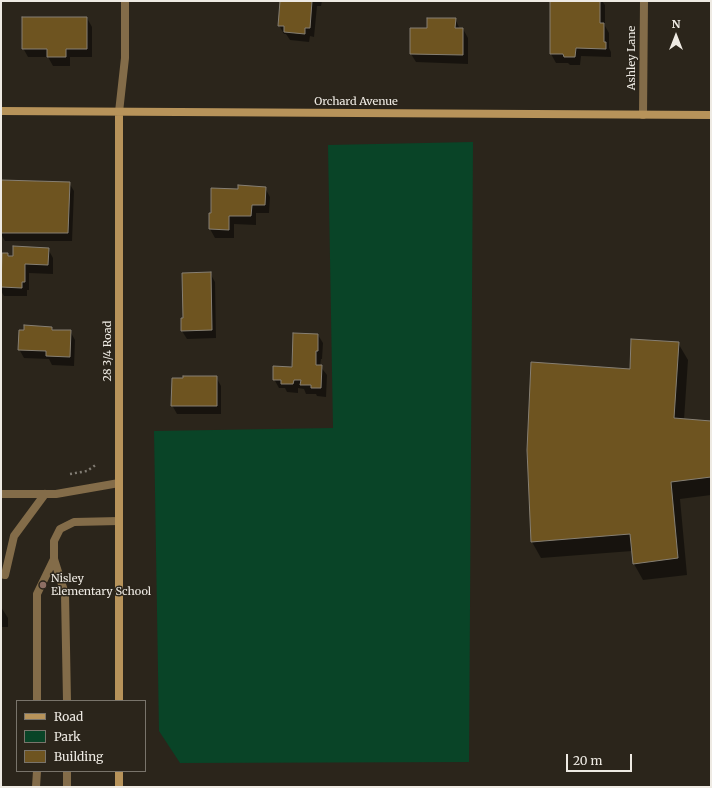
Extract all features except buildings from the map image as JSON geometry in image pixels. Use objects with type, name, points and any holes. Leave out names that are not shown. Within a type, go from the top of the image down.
[{"type":"main road","name":"Orchard Avenue","points":[[1,111],[711,115]]},
{"type":"main road","name":"28 3/4 Road","points":[[119,112],[119,700]]},
{"type":"main road","points":[[118,772],[118,787]]},
{"type":"street","name":"28 3/4 Road","points":[[119,112],[125,58],[125,1]]},
{"type":"street","name":"Ashley Lane","points":[[643,115],[644,1]]},
{"type":"street","points":[[1,494],[56,494],[119,483]]},
{"type":"street","points":[[1,574],[5,575],[14,536],[45,494]]},
{"type":"street","points":[[67,700],[65,594],[54,559],[54,541],[60,529],[74,522],[119,521]]},
{"type":"street","points":[[37,700],[37,594],[54,559]]},
{"type":"street","points":[[36,787],[37,772]]},
{"type":"street","points":[[67,772],[67,787]]},
{"type":"path","points":[[67,475],[86,471],[97,464]]},
{"type":"green space","points":[[473,142],[469,762],[180,763],[159,731],[154,431],[333,428],[328,145]]},
{"type":"place","name":"Nisley Elementary School","points":[[43,585]]}]
